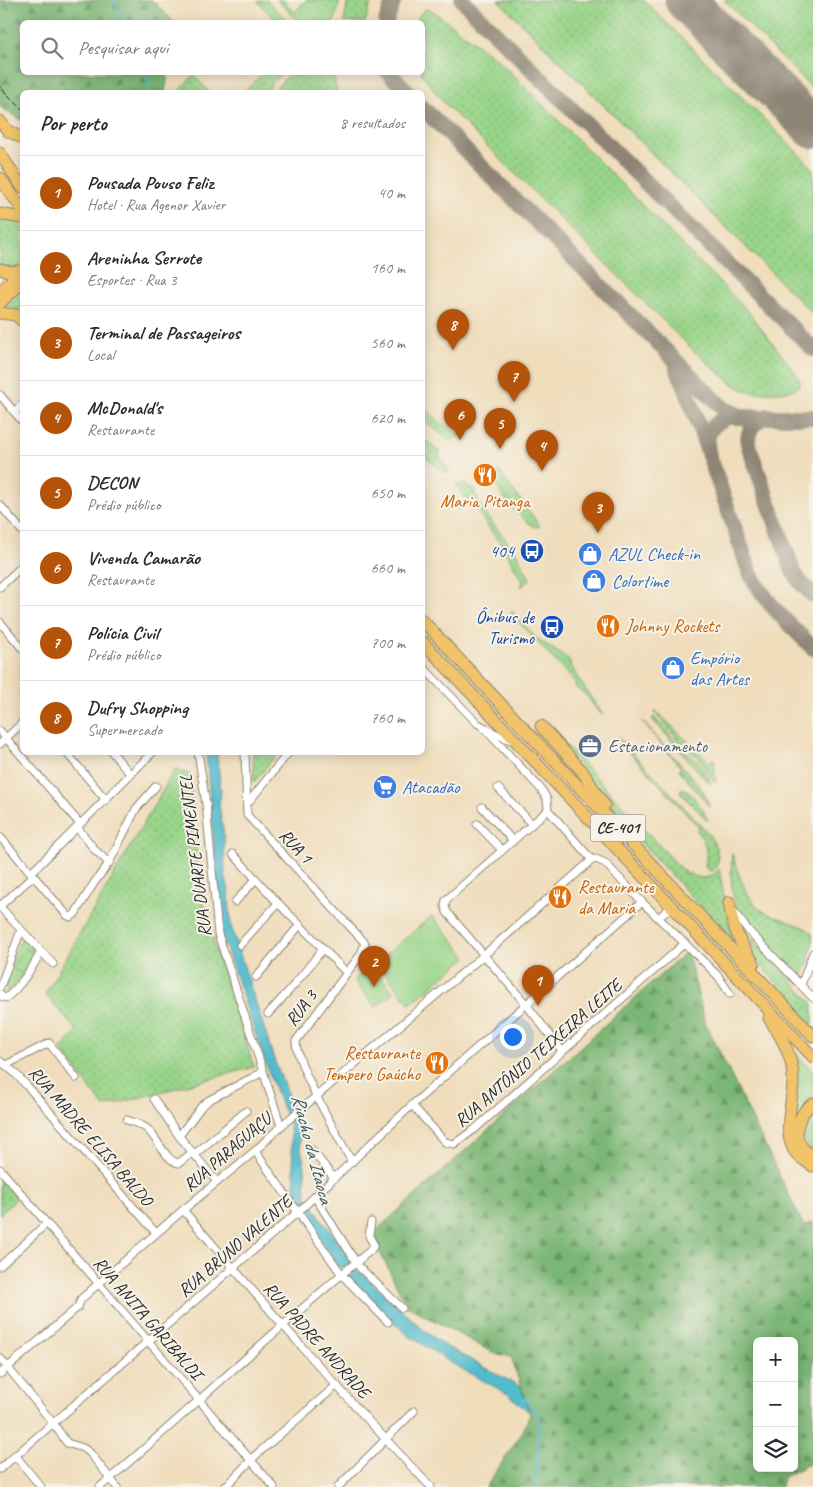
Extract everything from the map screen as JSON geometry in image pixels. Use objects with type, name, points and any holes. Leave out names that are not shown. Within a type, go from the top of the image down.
[{"type":"main road","points":[[0,121],[8,131],[20,137]]},
{"type":"main road","points":[[0,154],[20,184]]},
{"type":"main road","points":[[0,178],[20,206]]},
{"type":"main road","points":[[0,214],[20,218]]},
{"type":"main road","points":[[0,269],[12,272],[20,270]]},
{"type":"main road","points":[[0,292],[20,272]]},
{"type":"main road","points":[[0,303],[20,284]]},
{"type":"main road","points":[[0,313],[16,316],[20,319]]},
{"type":"main road","name":"CE-401","points":[[425,623],[813,1036]]},
{"type":"main road","name":"CE-401","points":[[425,644],[813,1057]]},
{"type":"main road","points":[[541,726],[582,771],[622,831]]},
{"type":"main road","points":[[730,902],[736,931],[742,947],[767,978],[773,990],[786,1007]]},
{"type":"main road","points":[[764,1005],[768,1017],[784,1042],[791,1060],[794,1078],[790,1139],[794,1151],[800,1158],[813,1166]]},
{"type":"main road","points":[[813,1104],[802,1115],[797,1130],[798,1139],[804,1151],[813,1157]]},
{"type":"street","points":[[0,395],[20,419]]},
{"type":"street","points":[[14,412],[20,407]]},
{"type":"street","points":[[0,505],[20,529]]},
{"type":"street","points":[[0,587],[20,568]]},
{"type":"street","points":[[0,622],[20,646]]},
{"type":"street","points":[[425,669],[540,788],[547,799],[548,810],[592,860],[596,859],[605,863],[718,976],[730,994]]},
{"type":"street","points":[[0,744],[20,725]]},
{"type":"street","points":[[484,728],[518,743]]},
{"type":"street","points":[[0,731],[20,755]]},
{"type":"street","points":[[20,755],[79,826],[90,845],[109,863]]},
{"type":"street","points":[[68,755],[106,800]]},
{"type":"street","points":[[114,755],[131,775]]},
{"type":"street","points":[[53,964],[0,907],[31,878],[32,872],[150,755]]},
{"type":"street","name":"RUA DUARTE PIMENTEL","points":[[198,755],[206,804],[218,934],[282,1125]]},
{"type":"street","name":"RUA 1","points":[[245,755],[247,804],[245,808],[247,815],[364,940],[365,945]]},
{"type":"street","points":[[247,804],[287,755]]},
{"type":"street","points":[[0,837],[32,872],[36,880],[71,917],[75,914],[109,863],[136,809],[156,786]]},
{"type":"street","points":[[498,788],[532,824]]},
{"type":"street","points":[[482,807],[513,841]]},
{"type":"street","points":[[548,810],[446,900],[445,906],[447,912],[526,1004],[562,1052]]},
{"type":"street","points":[[477,824],[502,850]]},
{"type":"street","points":[[233,854],[299,926],[346,972]]},
{"type":"street","name":"RUA PARAGUAÇU","points":[[0,1374],[78,1307],[81,1299],[156,1233],[255,1151],[282,1125],[592,860]]},
{"type":"street","points":[[235,902],[256,879]]},
{"type":"street","name":"RUA BRUNO VALENTE","points":[[0,1469],[314,1198],[412,1105],[642,902]]},
{"type":"street","points":[[730,902],[739,920],[813,998]]},
{"type":"street","points":[[240,945],[278,904]]},
{"type":"street","points":[[659,918],[672,906]]},
{"type":"street","points":[[256,977],[299,926]]},
{"type":"street","points":[[0,987],[21,930]]},
{"type":"street","name":"RUA ANTÔNIO TEIXEIRA LEITE","points":[[412,1105],[445,1142],[454,1144],[475,1129],[685,944]]},
{"type":"street","name":"RUA 3","points":[[317,1096],[296,1049],[296,1040],[361,954],[365,945]]},
{"type":"street","points":[[268,1014],[323,949]]},
{"type":"street","points":[[0,994],[6,998],[10,995],[27,975],[41,952]]},
{"type":"street","points":[[801,985],[813,953]]},
{"type":"street","points":[[2,1063],[50,1042],[76,1078]]},
{"type":"street","name":"RUA MADRE ELISA BALDO","points":[[2,1063],[28,1087],[156,1233]]},
{"type":"street","points":[[179,1136],[201,1107],[209,1100],[263,1072]]},
{"type":"street","points":[[317,1096],[352,1162]]},
{"type":"street","points":[[154,1099],[179,1136],[218,1182]]},
{"type":"street","points":[[127,1120],[144,1127],[172,1161],[179,1163],[246,1111]]},
{"type":"street","points":[[311,1149],[334,1178]]},
{"type":"street","points":[[255,1151],[343,1274],[388,1322]]},
{"type":"street","name":"RUA ANITA GARIBALDI","points":[[0,1169],[274,1487]]},
{"type":"street","points":[[314,1198],[355,1263],[402,1308]]},
{"type":"street","name":"RUA PADRE ANDRADE","points":[[183,1210],[282,1325],[431,1487]]},
{"type":"street","points":[[100,1487],[374,1246],[369,1236],[371,1222]]},
{"type":"street","points":[[0,1266],[46,1224]]},
{"type":"street","points":[[0,1358],[67,1443],[83,1448],[90,1453],[117,1487]]},
{"type":"street","points":[[225,1487],[257,1454],[337,1385]]},
{"type":"street","points":[[338,1487],[414,1410]]},
{"type":"street","points":[[15,1455],[41,1487]]},
{"type":"green space","points":[[0,0],[152,0],[172,20],[20,20],[20,75],[168,75],[165,90],[20,90],[20,120],[0,107]]},
{"type":"green space","points":[[261,0],[268,1],[287,20],[275,20],[258,2]]},
{"type":"green space","points":[[277,0],[283,0],[295,12],[306,0],[340,0],[335,20],[297,20]]},
{"type":"green space","points":[[348,0],[372,0],[366,20],[344,20]]},
{"type":"green space","points":[[498,0],[644,0],[813,168],[813,314]]},
{"type":"green space","points":[[724,0],[813,0],[813,89]]},
{"type":"green space","points":[[428,9],[436,13],[499,61],[746,309],[798,376],[800,384],[798,386],[793,390],[783,392],[749,392],[736,386],[693,350],[445,104],[423,75],[425,75],[425,20],[416,20],[424,10]]},
{"type":"green space","points":[[194,75],[207,90],[180,90]]},
{"type":"green space","points":[[261,75],[280,75],[271,83],[269,90],[247,89]]},
{"type":"green space","points":[[289,75],[333,75],[337,90],[277,90],[278,86]]},
{"type":"green space","points":[[0,217],[16,219],[20,224],[20,266],[13,268],[0,266]]},
{"type":"green space","points":[[20,290],[20,311],[15,308],[3,307]]},
{"type":"green space","points":[[425,408],[439,421],[462,435],[450,441],[425,422]]},
{"type":"green space","points":[[425,440],[440,452],[438,454],[449,471],[448,473],[444,472],[425,457]]},
{"type":"green space","points":[[499,471],[540,526],[534,527],[508,503],[498,489],[495,474]]},
{"type":"green space","points":[[464,484],[474,490],[481,507],[517,554],[530,579],[521,587],[523,582],[508,556],[484,520],[456,485]]},
{"type":"green space","points":[[512,611],[536,638],[567,658],[603,715],[577,689],[574,681],[510,613]]},
{"type":"green space","points":[[656,711],[709,762],[714,759],[716,782],[713,781],[699,757],[685,748],[654,712]]},
{"type":"green space","points":[[654,717],[684,751],[698,761],[710,784],[652,719]]},
{"type":"green space","points":[[641,720],[696,782],[703,791],[710,807],[679,770],[681,768]]},
{"type":"green space","points":[[548,726],[687,875],[689,873],[693,876],[705,878],[719,869],[732,937],[729,937],[630,831]]},
{"type":"green space","points":[[619,738],[708,833],[718,857],[717,866],[714,870],[710,871],[705,867],[706,848],[697,830],[699,827],[617,739]]},
{"type":"green space","points":[[253,755],[276,755],[254,782]]},
{"type":"green space","points":[[175,769],[190,775],[199,882],[216,952],[254,1067],[104,1107],[61,1049],[77,1031],[45,994]]},
{"type":"green space","points":[[683,788],[698,803],[708,821],[682,795],[680,790]]},
{"type":"green space","points":[[732,854],[746,891],[760,909],[803,927],[812,934],[812,946],[807,963],[799,977],[742,920],[735,905],[732,891]]},
{"type":"green space","points":[[432,916],[467,957],[410,1004],[376,963]]},
{"type":"green space","points":[[735,917],[813,1004],[813,1026],[747,948]]},
{"type":"green space","points":[[22,937],[38,954],[24,976],[7,992],[8,971]]},
{"type":"green space","points":[[25,948],[35,954],[23,974],[12,968]]},
{"type":"green space","points":[[687,951],[705,1022],[804,1226],[813,1222],[813,1321],[810,1329],[813,1337],[813,1462],[798,1470],[798,1337],[753,1337],[753,1472],[793,1472],[783,1477],[781,1487],[486,1487],[523,1431],[530,1414],[511,1357],[494,1353],[407,1306],[371,1235]]},
{"type":"green space","points":[[373,966],[394,993],[375,1007],[354,980]]},
{"type":"green space","points":[[792,1050],[813,1071],[813,1100],[794,1135],[796,1104]]},
{"type":"green space","points":[[813,1108],[813,1152],[804,1141],[802,1130],[805,1119]]},
{"type":"green space","points":[[0,1179],[17,1198],[0,1215]]},
{"type":"water","points":[[206,755],[217,755],[221,792],[219,805],[224,835],[225,876],[228,886],[231,926],[274,1059],[298,1122],[300,1145],[305,1167],[306,1197],[357,1271],[363,1274],[427,1333],[449,1348],[521,1387],[529,1412],[508,1394],[458,1367],[409,1336],[358,1290],[342,1268],[337,1266],[305,1217],[295,1184],[290,1126],[271,1079],[222,936]]},
{"type":"waterway","name":"Riacho da Itaoca","points":[[114,0],[124,20]]},
{"type":"waterway","name":"Riacho da Itaoca","points":[[145,75],[148,90]]},
{"type":"waterway","name":"Riacho da Itaoca","points":[[524,1398],[539,1416],[537,1487]]},
{"type":"taxiway","points":[[387,20],[394,0]]},
{"type":"taxiway","points":[[462,0],[813,349]]},
{"type":"taxiway","points":[[391,75],[406,90]]},
{"type":"taxiway","points":[[425,110],[723,408],[740,416]]},
{"type":"taxiway","points":[[677,368],[684,383],[750,573],[770,604],[813,648]]},
{"type":"taxiway","points":[[768,416],[759,420],[750,430],[748,444],[793,571],[801,583],[813,595]]},
{"type":"taxiway","points":[[708,450],[707,439],[711,429],[718,422],[728,417],[813,417]]},
{"type":"runway","points":[[685,0],[813,128]]},
{"type":"tram line","points":[[0,87],[20,107]]},
{"type":"place","name":"Dufry Shopping","points":[[453,350]]},
{"type":"place","name":"Polícia Civil","points":[[514,402]]},
{"type":"place","name":"Vivenda Camarão","points":[[460,440]]},
{"type":"place","name":"DECON","points":[[500,449]]},
{"type":"place","name":"McDonald's","points":[[542,471]]},
{"type":"place","name":"Maria Pitanga","points":[[485,475]]},
{"type":"place","name":"Terminal de Passageiros","points":[[598,533]]},
{"type":"place","name":"404","points":[[532,551]]},
{"type":"place","name":"AZUL Check-in","points":[[590,554]]},
{"type":"place","name":"Colortime","points":[[594,581]]},
{"type":"place","name":"Johnny Rockets","points":[[608,626]]},
{"type":"place","name":"Ônibus de Turismo","points":[[552,627]]},
{"type":"place","name":"Empório das Artes","points":[[673,668]]},
{"type":"place","name":"Estacionamento","points":[[590,746]]},
{"type":"place","name":"Atacadão","points":[[385,787]]},
{"type":"place","name":"Restaurante da Maria","points":[[560,897]]},
{"type":"place","name":"Areninha Serrote","points":[[374,987]]},
{"type":"place","name":"Pousada Pouso Feliz","points":[[538,1006]]},
{"type":"place","name":"Restaurante Tempero Gaúcho","points":[[437,1063]]}]
